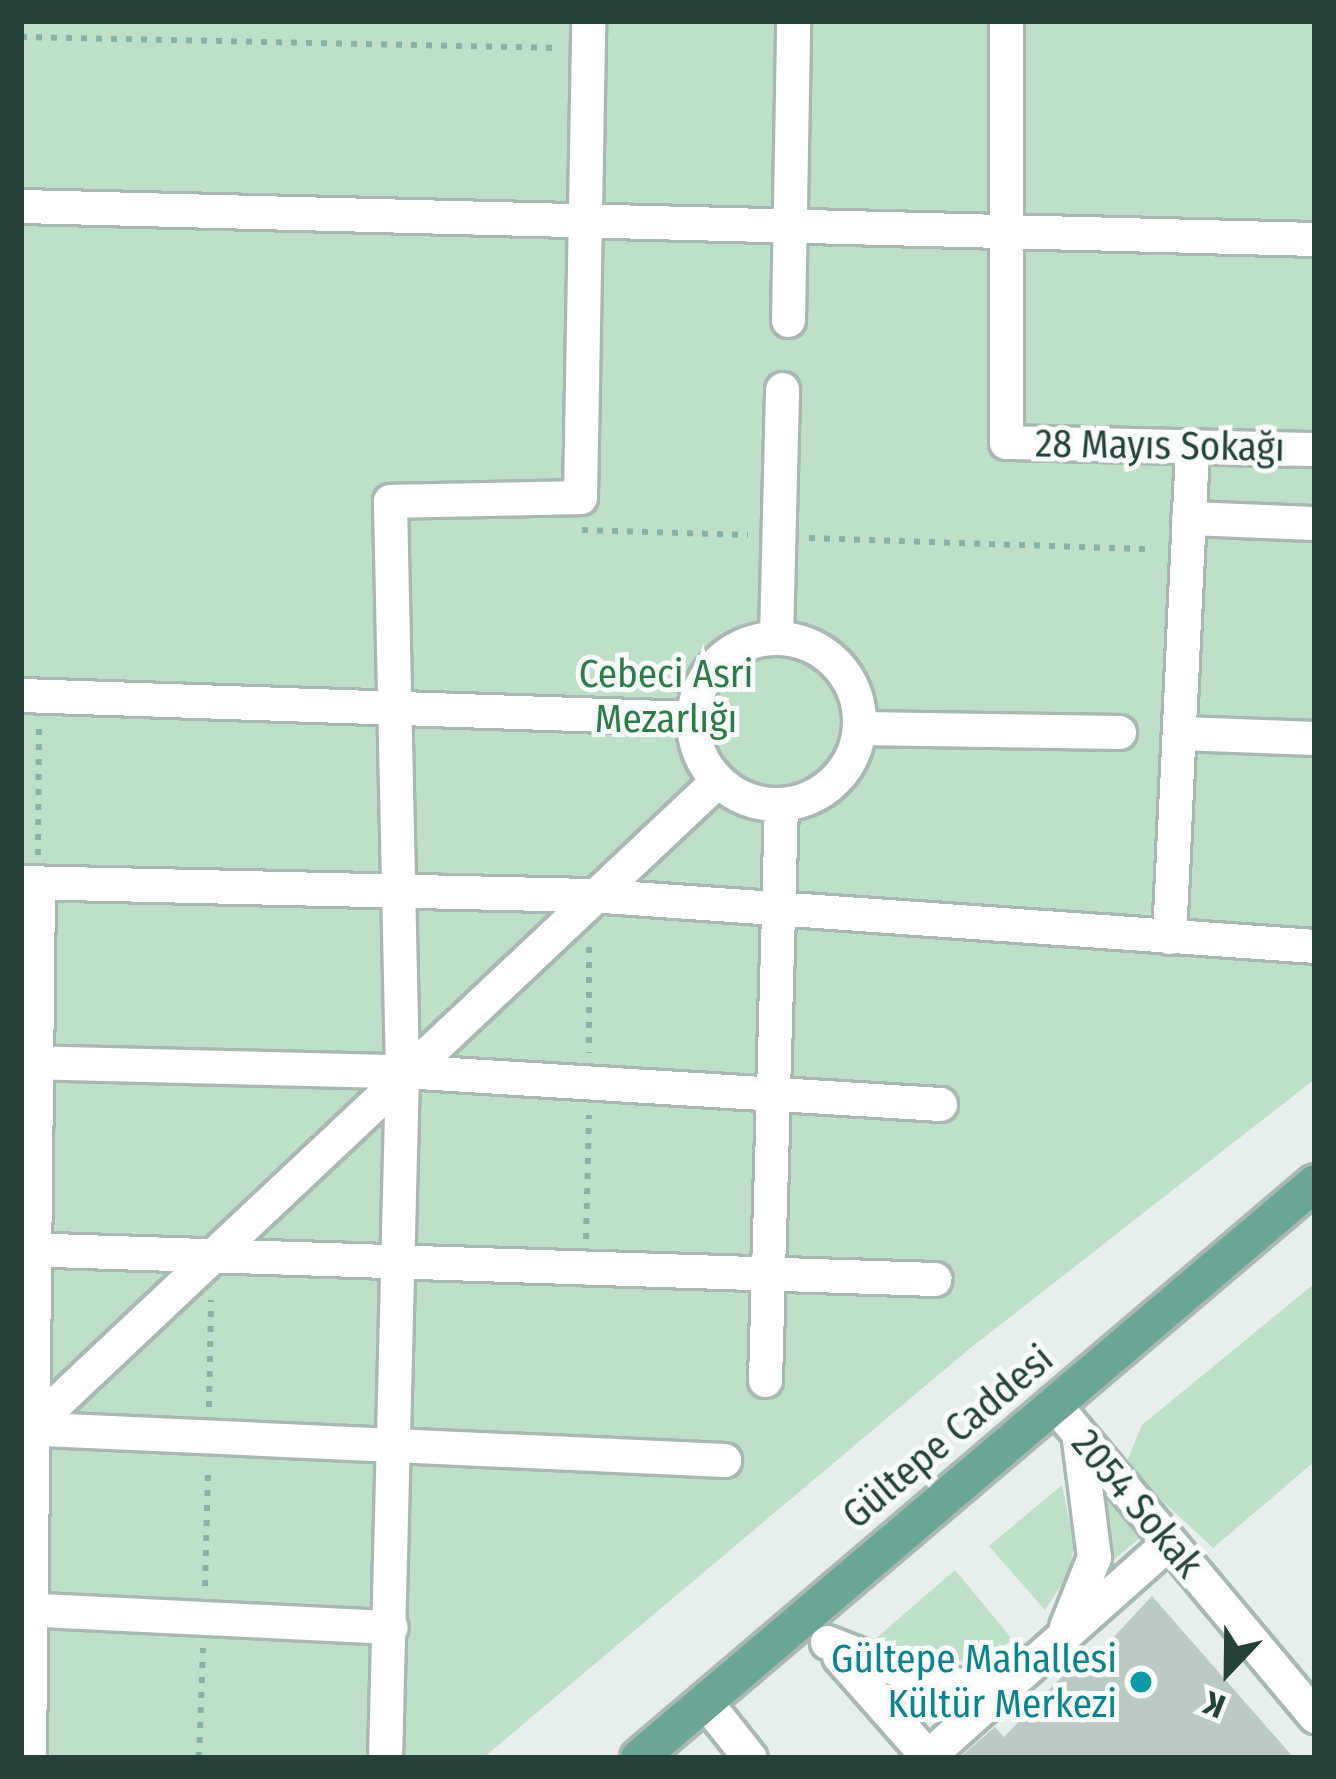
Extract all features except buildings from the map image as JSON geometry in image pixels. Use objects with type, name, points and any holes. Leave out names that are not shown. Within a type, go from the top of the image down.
[{"type":"main road","name":"Gültepe Caddesi","points":[[639,1758],[704,1700],[815,1629],[1052,1402],[1315,1183]]},
{"type":"lane","points":[[788,320],[793,21]]},
{"type":"lane","points":[[1006,21],[1008,231]]},
{"type":"lane","points":[[386,1758],[398,1445],[402,1071],[390,501],[580,497],[588,35]]},
{"type":"lane","points":[[21,206],[1315,239]]},
{"type":"lane","name":"28 Mayıs Sokağı","points":[[1008,231],[1006,442],[1315,449]]},
{"type":"lane","points":[[776,637],[782,389]]},
{"type":"lane","points":[[1169,937],[1192,446]]},
{"type":"lane","points":[[1188,518],[1315,523]]},
{"type":"lane","points":[[776,637],[828,656],[858,700],[860,728],[840,777],[819,794],[781,804],[740,797],[718,781],[701,759],[693,718],[704,677],[723,656],[776,637]]},
{"type":"lane","points":[[30,695],[693,718]]},
{"type":"lane","points":[[860,728],[1119,732]]},
{"type":"lane","points":[[1181,733],[1315,738]]},
{"type":"lane","points":[[23,1431],[589,895],[718,781]]},
{"type":"lane","points":[[765,1380],[781,804]]},
{"type":"lane","points":[[29,1758],[23,1431],[30,882],[589,895],[778,912],[1315,946]]},
{"type":"lane","points":[[29,1063],[402,1071],[940,1104]]},
{"type":"lane","points":[[27,1249],[935,1280]]},
{"type":"lane","name":"2054 Sokak","points":[[1052,1402],[1315,1716]]},
{"type":"lane","points":[[23,1431],[724,1460]]},
{"type":"lane","points":[[1059,1640],[1094,1557],[1078,1433]]},
{"type":"lane","points":[[815,1629],[928,1757],[1169,1542]]},
{"type":"lane","points":[[25,1609],[391,1627]]},
{"type":"lane","points":[[815,1629],[929,1682],[964,1685],[1029,1667]]},
{"type":"lane","points":[[704,1700],[750,1758]]},
{"type":"path","points":[[21,37],[588,35]]},
{"type":"path","points":[[570,530],[1150,550]]},
{"type":"path","points":[[30,695],[30,882]]},
{"type":"path","points":[[199,1758],[212,1253]]},
{"type":"green space","name":"Cebeci Asri Mezarlığı","points":[[21,21],[1315,21],[1315,1079],[968,1350],[483,1758],[21,1758]]},
{"type":"green space","points":[[1315,1283],[1315,1461],[1213,1548],[1125,1466],[1142,1425]]},
{"type":"green space","points":[[1062,1485],[1074,1546],[1068,1575],[1045,1610],[989,1546]]},
{"type":"green space","points":[[1096,1485],[1140,1538],[1100,1571]]},
{"type":"green space","points":[[955,1570],[1013,1640],[988,1655],[944,1664],[874,1640]]},
{"type":"place","name":"Gültepe Mahallesi Kültür Merkezi","points":[[1141,1682]]}]
